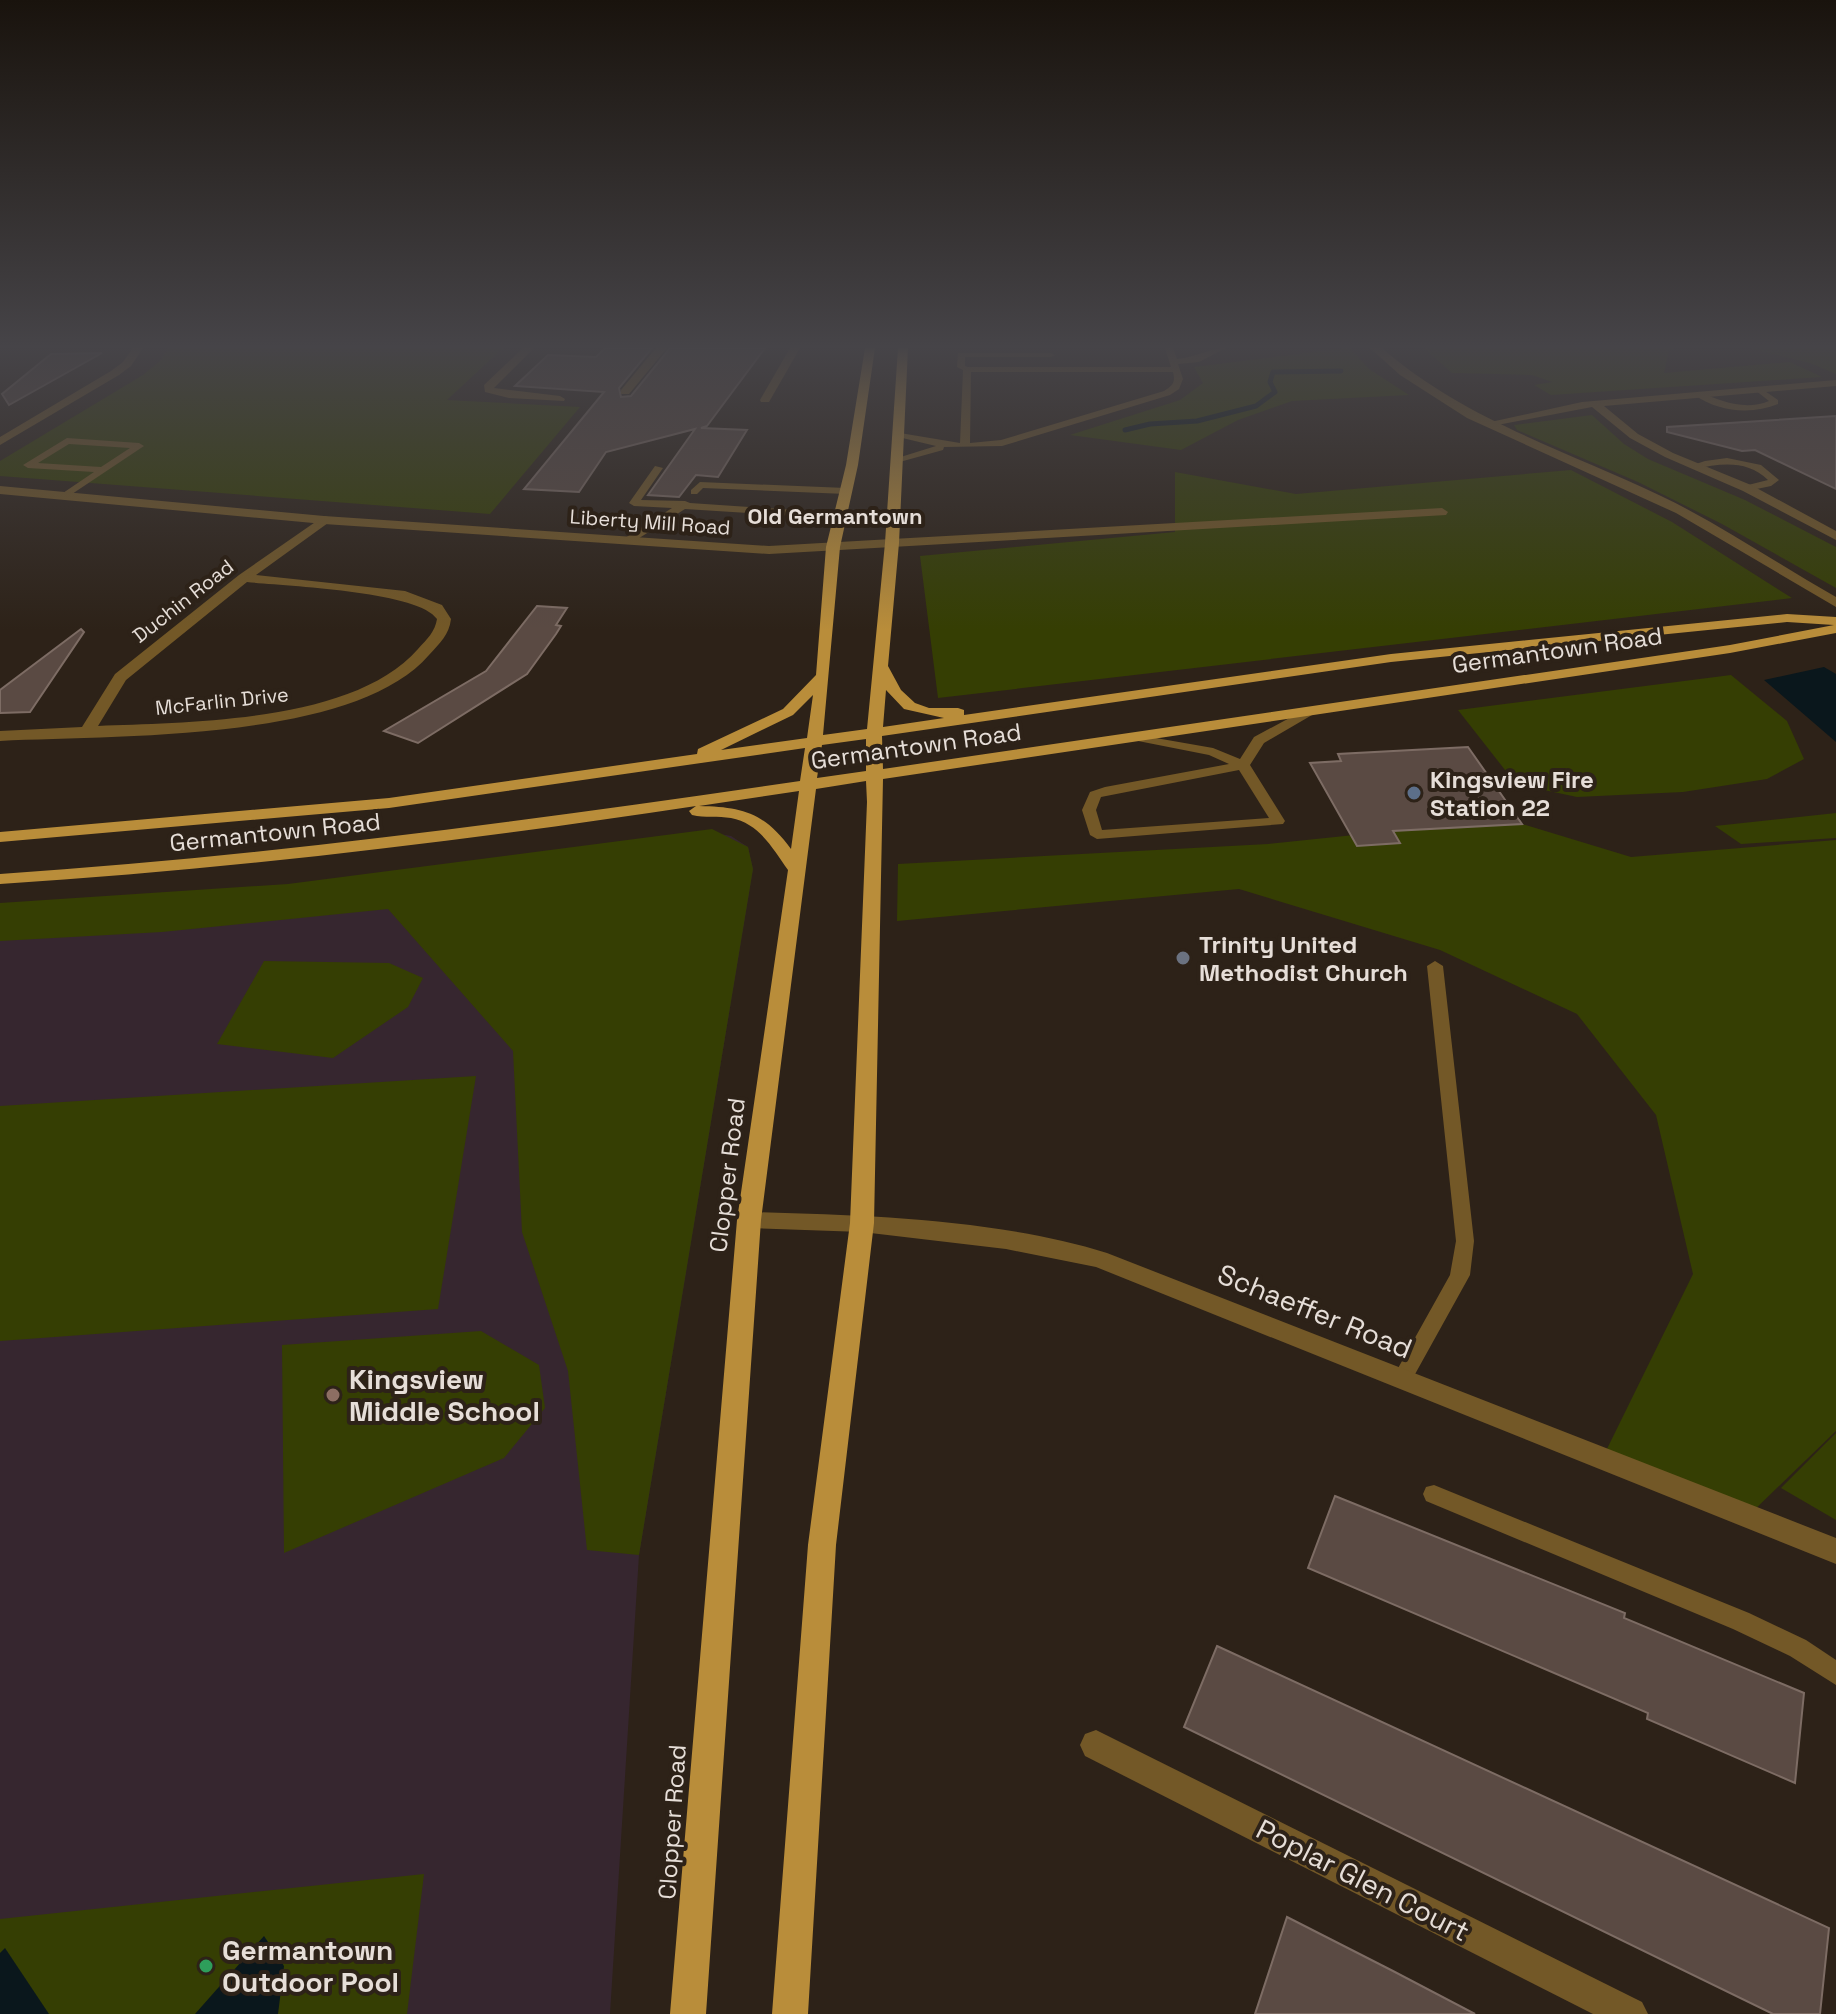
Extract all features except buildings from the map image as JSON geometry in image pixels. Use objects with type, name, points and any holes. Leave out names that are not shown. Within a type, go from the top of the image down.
[{"type":"main road","name":"Clopper Road","points":[[688,2014],[749,1220],[823,676],[833,547],[854,442]]},
{"type":"main road","points":[[790,2014],[822,1545],[862,1223],[876,776],[874,734],[892,543],[897,442]]},
{"type":"main road","name":"Germantown Road","points":[[0,837],[389,803],[1419,655],[1787,618],[1836,621]]},
{"type":"main road","name":"Germantown Road","points":[[0,879],[154,869],[365,847],[634,811],[1730,649],[1836,629]]},
{"type":"main road","points":[[881,667],[895,696],[909,708],[942,714],[1054,707]]},
{"type":"main road","points":[[663,765],[714,749],[788,712],[823,676]]},
{"type":"main road","points":[[634,811],[718,811],[749,816],[769,829],[797,871]]},
{"type":"street","points":[[1533,442],[1658,499],[1836,603]]},
{"type":"street","points":[[1646,442],[1747,488],[1836,536]]},
{"type":"street","name":"Liberty Mill Road","points":[[0,490],[324,520],[769,550],[1442,512]]},
{"type":"street","name":"Duchin Road","points":[[87,732],[120,677],[244,578],[324,520]]},
{"type":"street","name":"McFarlin Drive","points":[[0,736],[225,725],[282,718],[372,689],[414,663],[442,631],[444,619],[437,608],[405,595],[244,578]]},
{"type":"street","name":"Schaeffer Road","points":[[749,1220],[862,1223],[1006,1240],[1099,1259],[1836,1551]]},
{"type":"street","name":"Poplar Glen Court","points":[[1096,1745],[1630,2014]]},
{"type":"lane","points":[[65,442],[28,465],[103,470]]},
{"type":"lane","points":[[66,495],[139,446],[81,442]]},
{"type":"lane","points":[[921,442],[965,445]]},
{"type":"lane","points":[[896,460],[935,449],[1005,442]]},
{"type":"lane","points":[[1695,466],[1729,460],[1757,467],[1774,480],[1747,488]]},
{"type":"lane","points":[[658,468],[634,503],[688,500],[709,505],[841,516]]},
{"type":"lane","points":[[629,540],[688,500],[700,485],[846,491]]},
{"type":"lane","points":[[757,510],[769,488]]},
{"type":"lane","points":[[1138,737],[1213,752],[1243,765],[1278,821],[1097,835],[1089,810],[1095,795],[1243,765],[1259,740],[1308,712]]},
{"type":"lane","points":[[1402,1379],[1460,1275],[1465,1241],[1435,966]]},
{"type":"lane","points":[[1434,1494],[1741,1621],[1798,1648],[1836,1674]]},
{"type":"shaded area","points":[[1824,667],[1836,674],[1836,742],[1764,680]]},
{"type":"shaded area","name":"Kingsview Middle School","points":[[720,834],[731,836],[748,847],[753,869],[639,1555],[610,2014],[0,2014],[0,909],[194,897]]},
{"type":"shaded area","points":[[264,1936],[284,1966],[278,2014],[195,2014]]},
{"type":"shaded area","points":[[5,1948],[49,2014],[0,2014],[0,1953]]},
{"type":"green space","points":[[32,442],[551,442],[490,514],[0,476],[0,461]]},
{"type":"green space","points":[[1122,442],[1196,442],[1181,450]]},
{"type":"green space","points":[[1545,442],[1622,442],[1648,459],[1745,500],[1836,547],[1836,588],[1722,524],[1638,482]]},
{"type":"green space","points":[[1571,470],[1672,522],[1792,598],[938,698],[920,556],[1175,532],[1175,472],[1296,494]]},
{"type":"green space","points":[[1731,675],[1787,721],[1804,759],[1767,779],[1683,792],[1577,797],[1516,784],[1458,710]]},
{"type":"green space","points":[[1836,813],[1836,838],[1741,844],[1715,826]]},
{"type":"green space","points":[[1522,824],[1631,857],[1836,840],[1836,1431],[1748,1516],[1602,1459],[1693,1274],[1656,1115],[1577,1014],[1440,950],[1239,889],[897,921],[898,864],[1268,844],[1393,831]]},
{"type":"green space","points":[[712,829],[748,847],[753,869],[639,1555],[587,1550],[568,1371],[522,1232],[513,1051],[388,909],[162,932],[0,941],[0,903],[288,884]]},
{"type":"green space","points":[[264,961],[389,963],[423,978],[408,1007],[333,1058],[217,1044]]},
{"type":"green space","points":[[476,1076],[438,1309],[0,1341],[0,1106]]},
{"type":"green space","points":[[481,1331],[539,1365],[545,1408],[504,1458],[284,1553],[282,1345]]},
{"type":"green space","points":[[1836,1433],[1836,1520],[1781,1488]]},
{"type":"green space","name":"Germantown Outdoor Pool","points":[[424,1874],[407,2014],[0,2014],[0,1919]]},
{"type":"place","name":"Kingsview Fire Station 22","points":[[1414,793]]},
{"type":"place","name":"Trinity United Methodist Church","points":[[1183,958]]},
{"type":"place","name":"Kingsview Middle School","points":[[333,1395]]},
{"type":"place","name":"Germantown Outdoor Pool","points":[[206,1966]]},
{"type":"district","name":"Old Germantown","points":[[835,516]]}]
